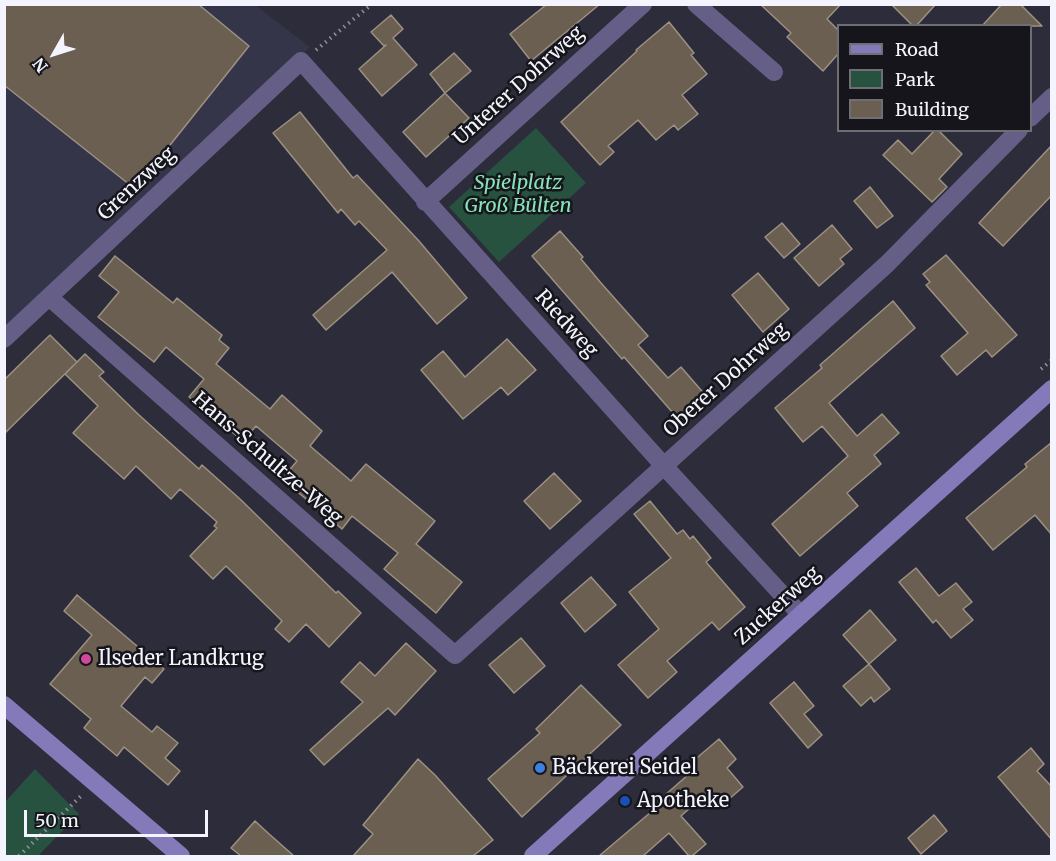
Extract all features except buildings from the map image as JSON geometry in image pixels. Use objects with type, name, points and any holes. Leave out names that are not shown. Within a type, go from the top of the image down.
[{"type":"street","name":"Unterer Dohrweg","points":[[425,202],[643,4]]},
{"type":"street","points":[[696,4],[774,72]]},
{"type":"street","name":"Riedweg","points":[[301,61],[425,202],[801,615]]},
{"type":"street","name":"Grenzweg","points":[[4,339],[301,61]]},
{"type":"street","points":[[1032,116],[1052,97]]},
{"type":"street","name":"Oberer Dohrweg","points":[[455,655],[887,264],[1017,132]]},
{"type":"street","name":"Hans-Schultze-Weg","points":[[49,297],[455,655]]},
{"type":"street","name":"Zuckerweg","points":[[533,856],[1052,389]]},
{"type":"street","points":[[4,705],[181,856]]},
{"type":"path","points":[[301,61],[339,33],[372,4]]},
{"type":"path","points":[[19,856],[95,782]]},
{"type":"shaded area","points":[[5,5],[255,5],[310,47],[5,331]]},
{"type":"green space","name":"Spielplatz Groß Bülten","points":[[536,128],[586,183],[499,262],[449,207]]},
{"type":"green space","points":[[35,769],[79,814],[38,856],[5,856],[5,802]]},
{"type":"place","name":"Ilseder Landkrug","points":[[86,659]]},
{"type":"place","name":"Bäckerei Seidel","points":[[540,768]]},
{"type":"place","name":"Apotheke","points":[[625,801]]}]
